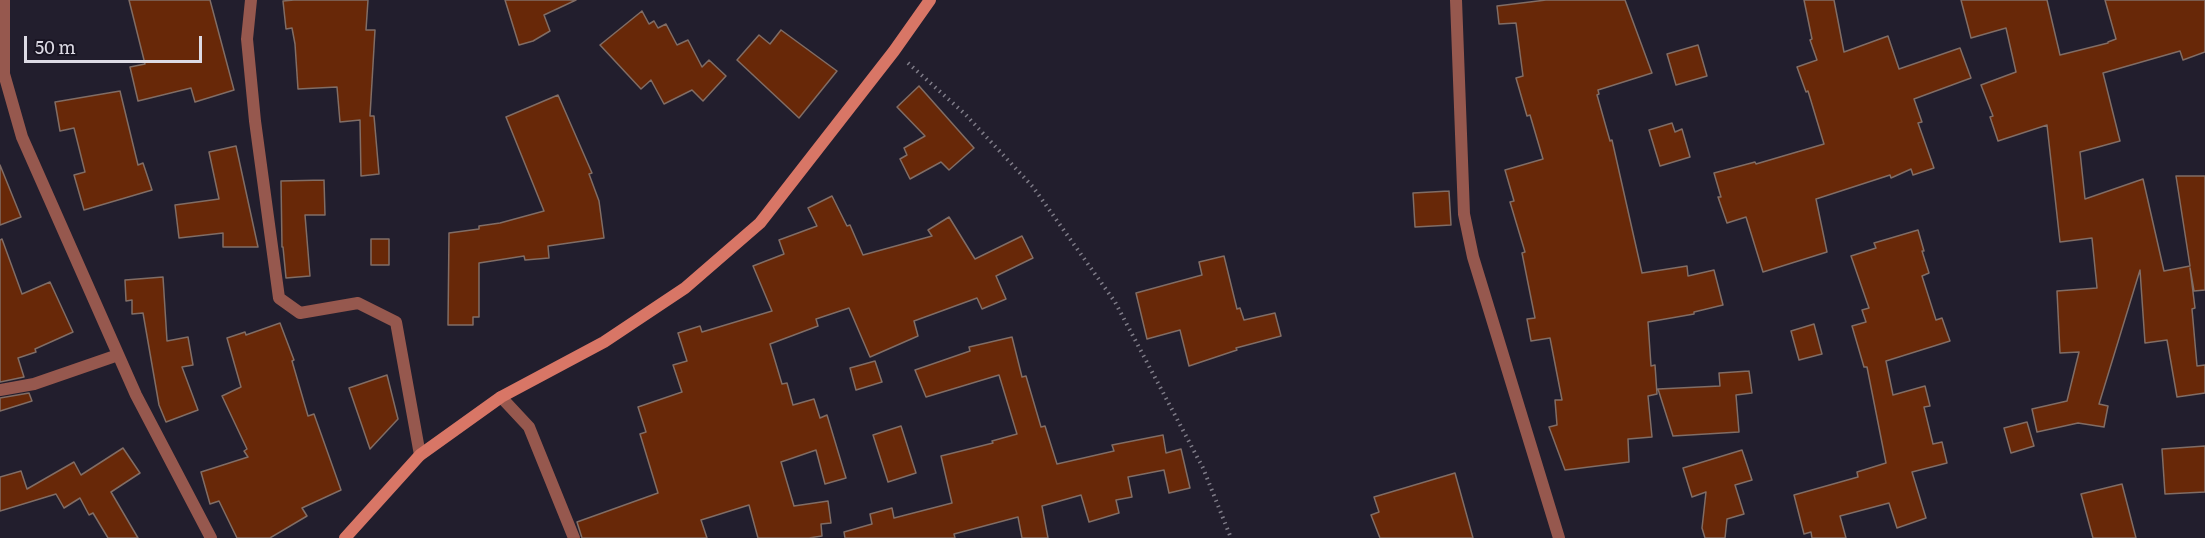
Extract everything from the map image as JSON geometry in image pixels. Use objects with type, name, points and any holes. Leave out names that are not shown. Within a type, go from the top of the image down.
[{"type":"street","points":[[4,0],[4,74],[22,137],[136,395],[211,538]]},
{"type":"street","points":[[251,0],[248,50],[255,121],[279,298],[300,312],[358,303],[396,321],[420,455]]},
{"type":"street","points":[[345,538],[420,455],[501,397],[604,342],[685,288],[760,223],[894,51],[930,0]]},
{"type":"street","points":[[1456,0],[1464,214],[1473,257],[1559,538]]},
{"type":"street","points":[[0,390],[34,384],[118,355]]},
{"type":"street","points":[[501,397],[529,427],[574,538]]},
{"type":"path","points":[[894,51],[966,114],[1032,187],[1115,303],[1203,468],[1231,538]]},
{"type":"building","points":[[129,0],[210,0],[234,90],[195,102],[191,88],[138,101],[130,67],[145,64]]},
{"type":"building","points":[[368,0],[366,30],[375,30],[370,116],[374,116],[379,174],[361,176],[360,120],[340,122],[337,87],[298,89],[295,44],[292,28],[286,29],[283,1]]},
{"type":"building","points":[[505,0],[576,0],[544,15],[550,31],[533,41],[519,45]]},
{"type":"building","points":[[1546,0],[1625,0],[1652,73],[1598,90],[1597,95],[1610,141],[1612,140],[1642,273],[1687,266],[1688,276],[1714,270],[1723,305],[1694,312],[1694,314],[1648,322],[1651,366],[1655,365],[1657,394],[1648,396],[1652,437],[1628,439],[1629,462],[1565,470],[1549,427],[1557,425],[1555,400],[1562,400],[1550,338],[1531,341],[1527,319],[1535,318],[1522,253],[1525,252],[1510,202],[1514,201],[1505,170],[1543,159],[1516,78],[1523,76],[1516,23],[1499,24],[1497,6]]},
{"type":"building","points":[[1804,0],[1834,0],[1844,52],[1888,36],[1899,69],[1960,48],[1971,78],[1914,99],[1922,122],[1918,123],[1934,168],[1913,175],[1911,169],[1891,178],[1890,175],[1816,199],[1827,252],[1763,272],[1746,217],[1727,223],[1718,197],[1721,197],[1714,173],[1755,162],[1756,164],[1824,144],[1808,91],[1806,92],[1797,67],[1817,60],[1810,40],[1812,39]]},
{"type":"building","points":[[1961,0],[2047,0],[2060,55],[2116,39],[2105,0],[2205,0],[2205,52],[2183,60],[2180,51],[2103,73],[2120,141],[2080,152],[2085,199],[2143,179],[2164,271],[2190,266],[2176,176],[2205,176],[2205,290],[2194,291],[2190,268],[2195,308],[2192,309],[2197,366],[2205,365],[2205,393],[2177,397],[2167,340],[2145,343],[2140,270],[2099,404],[2108,406],[2104,427],[2078,423],[2037,432],[2032,409],[2067,401],[2079,352],[2060,353],[2057,291],[2097,288],[2092,238],[2060,242],[2047,125],[1998,141],[1990,117],[1993,116],[1981,85],[2016,72],[2006,28],[1971,38]]},
{"type":"building","points":[[642,11],[649,24],[654,21],[658,28],[666,24],[677,45],[688,40],[702,67],[709,60],[726,76],[703,101],[692,90],[664,104],[651,80],[641,89],[600,45]]},
{"type":"building","points":[[781,30],[837,71],[799,118],[737,60],[759,35],[770,44]]},
{"type":"building","points":[[1698,45],[1707,76],[1676,85],[1667,54]]},
{"type":"building","points":[[919,86],[974,148],[949,170],[941,162],[910,179],[900,159],[907,155],[904,148],[925,136],[897,107]]},
{"type":"building","points":[[120,91],[138,165],[143,163],[152,190],[84,210],[74,175],[85,172],[74,128],[60,131],[55,102]]},
{"type":"building","points":[[558,95],[592,173],[589,174],[599,201],[604,238],[548,246],[549,258],[525,260],[524,256],[479,263],[479,317],[473,317],[473,325],[448,325],[449,233],[479,229],[479,226],[544,211],[506,117]]},
{"type":"building","points":[[1672,123],[1675,132],[1682,129],[1690,157],[1660,166],[1649,130]]},
{"type":"building","points":[[236,146],[258,247],[223,247],[223,233],[179,238],[175,205],[219,199],[209,152]]},
{"type":"building","points":[[0,165],[21,217],[0,225]]},
{"type":"building","points":[[324,180],[325,215],[305,215],[310,276],[286,278],[282,247],[281,181]]},
{"type":"building","points":[[1449,191],[1451,225],[1415,227],[1413,193]]},
{"type":"building","points":[[832,196],[847,226],[850,225],[863,255],[932,236],[928,230],[949,217],[975,259],[1022,236],[1033,258],[996,276],[1006,299],[982,309],[977,298],[914,321],[918,336],[870,357],[849,308],[816,319],[818,326],[770,344],[782,384],[787,383],[793,405],[814,399],[820,418],[827,415],[846,478],[825,484],[816,450],[781,462],[794,506],[828,501],[831,523],[821,524],[822,536],[758,538],[749,505],[701,520],[707,538],[582,538],[577,522],[658,493],[640,434],[646,432],[638,407],[682,392],[673,365],[687,361],[678,333],[700,326],[702,332],[772,311],[753,266],[784,254],[779,240],[817,226],[808,208]]},
{"type":"building","points":[[1918,230],[1929,273],[1922,276],[1936,320],[1942,318],[1950,341],[1886,361],[1893,395],[1925,386],[1930,406],[1924,407],[1933,444],[1942,442],[1947,463],[1912,472],[1926,518],[1897,528],[1889,503],[1840,516],[1846,538],[1812,538],[1811,532],[1804,534],[1794,495],[1858,477],[1857,472],[1886,463],[1867,367],[1864,367],[1852,326],[1866,322],[1862,310],[1869,308],[1851,256],[1876,248],[1874,243]]},
{"type":"building","points":[[2,239],[22,294],[50,282],[73,332],[35,349],[36,352],[18,358],[24,377],[0,382],[0,240]]},
{"type":"building","points":[[371,239],[389,239],[389,265],[371,265]]},
{"type":"building","points":[[1224,256],[1237,309],[1240,308],[1244,320],[1275,313],[1281,336],[1236,348],[1237,350],[1189,366],[1180,330],[1147,339],[1136,293],[1202,275],[1199,262]]},
{"type":"building","points":[[163,277],[167,341],[188,337],[193,365],[182,367],[198,410],[166,422],[159,405],[143,313],[132,314],[132,300],[126,301],[125,280]]},
{"type":"building","points":[[280,323],[294,360],[292,361],[308,416],[314,414],[341,490],[302,508],[307,516],[270,538],[237,538],[219,501],[210,504],[201,472],[248,457],[244,451],[247,449],[222,396],[241,387],[227,338],[245,332],[246,335]]},
{"type":"building","points":[[1814,324],[1822,354],[1799,360],[1791,331]]},
{"type":"building","points":[[1012,337],[1022,377],[1026,376],[1041,427],[1045,426],[1057,464],[1114,451],[1112,445],[1163,435],[1166,453],[1181,449],[1190,488],[1169,493],[1164,470],[1128,477],[1132,497],[1116,500],[1119,513],[1089,522],[1081,495],[1042,506],[1048,538],[1022,538],[1018,517],[954,534],[955,538],[845,538],[844,532],[872,524],[870,514],[892,508],[894,518],[952,503],[941,456],[993,443],[992,441],[1017,434],[999,375],[926,397],[915,370],[970,351],[969,347]]},
{"type":"building","points":[[875,361],[882,382],[856,390],[850,368]]},
{"type":"building","points":[[1749,371],[1752,393],[1736,395],[1739,432],[1673,436],[1658,389],[1720,386],[1719,373]]},
{"type":"building","points":[[387,375],[398,419],[370,449],[349,388]]},
{"type":"building","points":[[29,393],[32,401],[0,411],[0,398]]},
{"type":"building","points":[[2027,422],[2034,446],[2011,453],[2004,428]]},
{"type":"building","points":[[901,426],[916,473],[888,482],[873,435]]},
{"type":"building","points":[[2205,446],[2205,492],[2165,494],[2162,449]]},
{"type":"building","points":[[123,448],[140,473],[111,492],[138,538],[108,538],[93,513],[89,515],[80,498],[64,508],[56,494],[0,511],[0,477],[21,471],[27,489],[74,462],[81,475]]},
{"type":"building","points":[[1742,450],[1752,480],[1735,485],[1744,514],[1727,519],[1725,538],[1705,538],[1702,528],[1706,492],[1692,497],[1683,468]]},
{"type":"building","points":[[1455,473],[1473,538],[1380,538],[1371,515],[1379,512],[1374,497]]},
{"type":"building","points":[[2122,484],[2136,538],[2093,538],[2081,494]]}]
